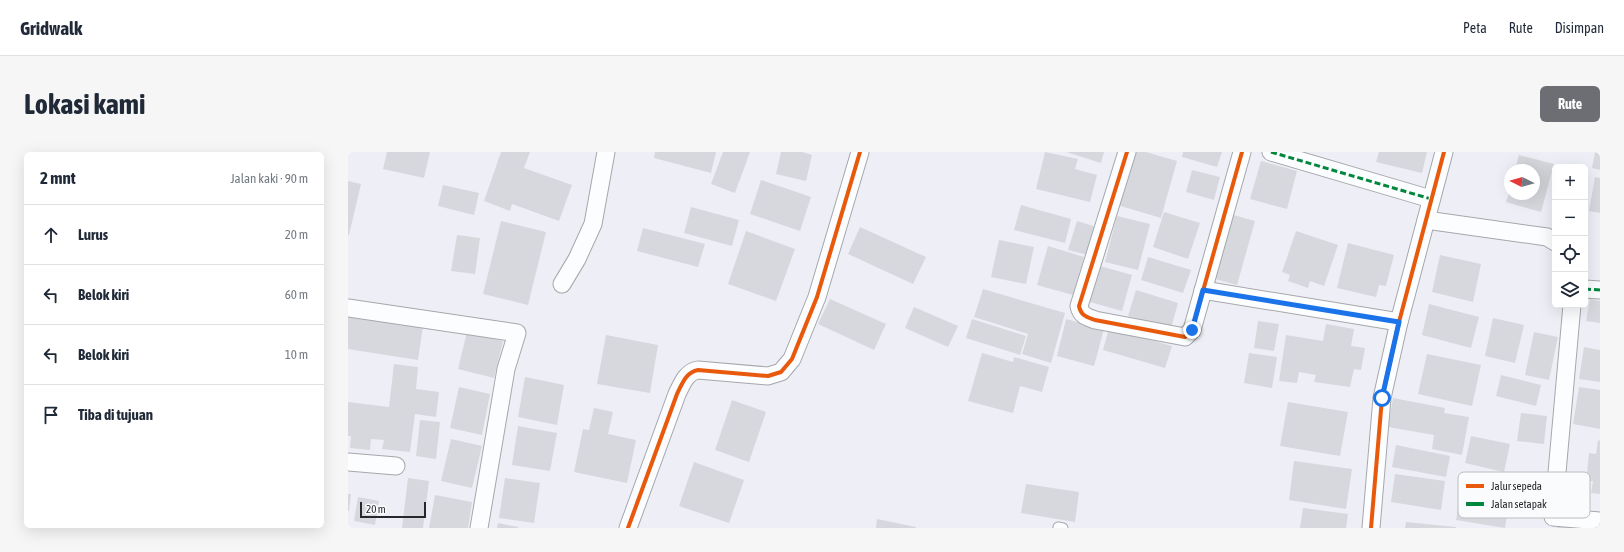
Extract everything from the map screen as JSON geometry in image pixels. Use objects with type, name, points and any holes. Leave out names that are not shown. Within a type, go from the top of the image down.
[{"type":"street","points":[[562,284],[577,259],[593,224],[606,152]]},
{"type":"street","points":[[628,528],[677,394],[689,373],[698,370],[768,376],[781,372],[792,359],[817,297],[860,152]]},
{"type":"street","points":[[1127,152],[1080,306],[1080,312],[1083,316],[1095,320],[1185,337],[1192,330],[1242,152]]},
{"type":"street","points":[[1271,152],[1431,199]]},
{"type":"street","points":[[1371,528],[1382,398],[1399,322],[1444,152]]},
{"type":"street","points":[[1426,220],[1547,236],[1552,240]]},
{"type":"street","points":[[1588,289],[1600,290]]},
{"type":"street","points":[[1203,290],[1399,322]]},
{"type":"street","points":[[348,308],[517,334],[506,370],[479,528]]},
{"type":"street","points":[[1557,472],[1572,308]]},
{"type":"street","points":[[348,462],[396,466]]},
{"type":"street","points":[[1565,518],[1600,521]]},
{"type":"building","points":[[387,152],[430,152],[424,178],[383,169]]},
{"type":"building","points":[[501,152],[530,152],[524,168],[572,185],[559,221],[512,204],[510,211],[484,201]]},
{"type":"building","points":[[655,152],[716,152],[711,173],[654,158]]},
{"type":"building","points":[[723,152],[750,152],[735,193],[711,184]]},
{"type":"building","points":[[781,152],[802,152],[812,155],[806,181],[776,174]]},
{"type":"building","points":[[1045,152],[1078,159],[1075,169],[1097,175],[1090,202],[1036,189]]},
{"type":"building","points":[[1066,152],[1104,152],[1101,163]]},
{"type":"building","points":[[1132,152],[1146,152],[1177,161],[1161,218],[1117,205]]},
{"type":"building","points":[[1183,152],[1222,152],[1217,167],[1182,157]]},
{"type":"building","points":[[1379,152],[1427,152],[1422,173],[1376,162]]},
{"type":"building","points":[[1595,152],[1600,152],[1600,170],[1592,168]]},
{"type":"building","points":[[1519,155],[1554,164],[1552,164],[1552,171],[1541,212],[1506,202],[1507,200],[1540,200],[1540,164],[1517,164]]},
{"type":"building","points":[[1261,161],[1297,171],[1287,209],[1250,199]]},
{"type":"building","points":[[1192,170],[1220,177],[1214,200],[1186,192]]},
{"type":"building","points":[[1595,177],[1600,178],[1600,213],[1589,211]]},
{"type":"building","points":[[761,180],[811,197],[800,231],[750,214]]},
{"type":"building","points":[[348,181],[361,184],[349,235],[348,235]]},
{"type":"building","points":[[443,185],[479,193],[474,215],[438,206]]},
{"type":"building","points":[[1021,205],[1071,219],[1065,243],[1014,230]]},
{"type":"building","points":[[691,207],[739,220],[732,246],[684,233]]},
{"type":"building","points":[[1164,212],[1200,223],[1188,259],[1153,247]]},
{"type":"building","points":[[1230,214],[1255,221],[1237,285],[1212,278]]},
{"type":"building","points":[[1117,216],[1150,224],[1138,270],[1105,262]]},
{"type":"building","points":[[501,221],[546,232],[528,305],[483,294]]},
{"type":"building","points":[[1077,221],[1096,227],[1088,255],[1068,250]]},
{"type":"building","points":[[860,227],[926,257],[913,284],[848,254]]},
{"type":"building","points":[[643,228],[705,244],[698,267],[637,251]]},
{"type":"building","points":[[746,231],[795,249],[776,301],[728,284]]},
{"type":"building","points":[[1296,231],[1338,245],[1324,286],[1310,281],[1308,288],[1288,281],[1290,275],[1282,272]]},
{"type":"building","points":[[457,235],[480,238],[475,274],[451,271]]},
{"type":"building","points":[[999,240],[1034,247],[1026,284],[991,277]]},
{"type":"building","points":[[1348,243],[1394,255],[1386,286],[1379,285],[1376,297],[1337,288]]},
{"type":"building","points":[[1048,246],[1084,257],[1073,295],[1037,285]]},
{"type":"building","points":[[1440,255],[1481,264],[1473,302],[1432,292]]},
{"type":"building","points":[[1148,257],[1191,270],[1183,293],[1141,280]]},
{"type":"building","points":[[1100,266],[1132,275],[1122,311],[1090,302]]},
{"type":"building","points":[[983,289],[1065,313],[1051,363],[1022,354],[1028,334],[974,317]]},
{"type":"building","points":[[1136,290],[1178,303],[1171,328],[1128,316]]},
{"type":"building","points":[[830,299],[886,324],[874,350],[818,324]]},
{"type":"building","points":[[1590,299],[1600,301],[1600,323],[1586,321]]},
{"type":"building","points":[[1429,304],[1479,317],[1471,348],[1422,335]]},
{"type":"building","points":[[914,307],[958,326],[948,347],[905,328]]},
{"type":"building","points":[[348,315],[423,326],[418,360],[348,349]]},
{"type":"building","points":[[1493,318],[1524,325],[1515,363],[1485,356]]},
{"type":"building","points":[[972,319],[1026,336],[1020,355],[966,338]]},
{"type":"building","points":[[1066,319],[1104,329],[1094,366],[1057,356]]},
{"type":"building","points":[[1258,321],[1279,324],[1274,351],[1254,348]]},
{"type":"building","points":[[1326,324],[1354,329],[1351,346],[1365,348],[1361,370],[1354,369],[1350,387],[1314,382],[1316,375],[1299,372],[1297,383],[1279,381],[1286,335],[1323,341]]},
{"type":"building","points":[[1109,328],[1172,346],[1165,368],[1103,350]]},
{"type":"building","points":[[467,332],[503,341],[494,378],[458,369]]},
{"type":"building","points":[[1534,332],[1558,337],[1549,380],[1525,375]]},
{"type":"building","points":[[606,335],[658,345],[650,393],[597,384]]},
{"type":"building","points":[[1584,347],[1600,350],[1600,382],[1579,379]]},
{"type":"building","points":[[982,353],[1013,362],[1014,357],[1049,367],[1042,392],[1020,386],[1013,413],[968,401]]},
{"type":"building","points":[[1249,353],[1277,357],[1272,388],[1244,383]]},
{"type":"building","points":[[1427,354],[1481,365],[1472,406],[1418,394]]},
{"type":"building","points":[[394,364],[418,367],[416,389],[439,392],[436,417],[415,414],[410,452],[382,449],[384,440],[371,439],[370,450],[350,448],[351,436],[348,436],[348,402],[389,407]]},
{"type":"building","points":[[1501,375],[1541,385],[1536,406],[1496,396]]},
{"type":"building","points":[[525,377],[564,385],[557,425],[518,417]]},
{"type":"building","points":[[459,387],[490,394],[482,435],[450,428]]},
{"type":"building","points":[[1579,387],[1600,390],[1600,429],[1573,424]]},
{"type":"building","points":[[1393,398],[1445,408],[1444,413],[1469,417],[1462,455],[1432,449],[1434,435],[1388,427]]},
{"type":"building","points":[[732,400],[766,412],[749,462],[715,450]]},
{"type":"building","points":[[1288,402],[1348,412],[1340,456],[1280,446]]},
{"type":"building","points":[[594,408],[613,412],[608,434],[636,440],[627,483],[574,472],[583,429],[589,430]]},
{"type":"building","points":[[1521,413],[1547,416],[1544,444],[1517,441]]},
{"type":"building","points":[[420,420],[440,422],[436,459],[416,456]]},
{"type":"building","points":[[518,426],[557,433],[550,471],[512,465]]},
{"type":"building","points":[[1471,436],[1510,444],[1504,472],[1465,463]]},
{"type":"building","points":[[451,439],[482,446],[472,488],[441,481]]},
{"type":"building","points":[[1598,440],[1600,441],[1600,494],[1591,493],[1593,481],[1590,481],[1590,472],[1587,472],[1589,453],[1596,454]]},
{"type":"building","points":[[1396,445],[1450,456],[1446,477],[1392,467]]},
{"type":"building","points":[[1294,461],[1352,469],[1346,509],[1289,500]]},
{"type":"building","points":[[694,462],[744,480],[729,523],[679,506]]},
{"type":"building","points":[[1395,474],[1445,481],[1441,510],[1391,502]]},
{"type":"building","points":[[408,478],[429,481],[423,528],[402,528]]},
{"type":"building","points":[[505,478],[540,483],[534,523],[499,518]]},
{"type":"building","points":[[1026,484],[1079,492],[1075,522],[1021,513]]},
{"type":"building","points":[[348,494],[351,494],[349,511],[348,511]]},
{"type":"building","points":[[435,495],[472,502],[468,528],[429,528]]},
{"type":"building","points":[[358,497],[379,501],[375,525],[354,521]]},
{"type":"building","points":[[1303,508],[1348,514],[1346,528],[1300,528]]},
{"type":"building","points":[[1458,508],[1458,518],[1507,518],[1505,528],[1456,520]]},
{"type":"building","points":[[877,519],[916,527],[916,528],[876,528]]},
{"type":"building","points":[[1406,522],[1456,527],[1456,528],[1405,528]]},
{"type":"building","points":[[498,523],[518,527],[518,528],[497,528]]},
{"type":"building","points":[[1557,524],[1580,527],[1580,528],[1557,528]]},
{"type":"marked path","points":[[1271,152],[1431,199]]},
{"type":"marked path","points":[[1588,289],[1600,290]]},
{"type":"marked path","points":[[1203,290],[1399,322]]},
{"type":"cycle path","points":[[628,528],[677,394],[687,376],[698,370],[768,376],[781,372],[792,359],[817,297],[860,152]]},
{"type":"cycle path","points":[[1127,152],[1079,306],[1081,312],[1085,316],[1095,320],[1185,337],[1192,330],[1242,152]]},
{"type":"cycle path","points":[[1371,528],[1382,398],[1399,322],[1444,152]]},
{"type":"route","points":[[1192,330],[1203,290],[1399,322],[1382,398]]}]
